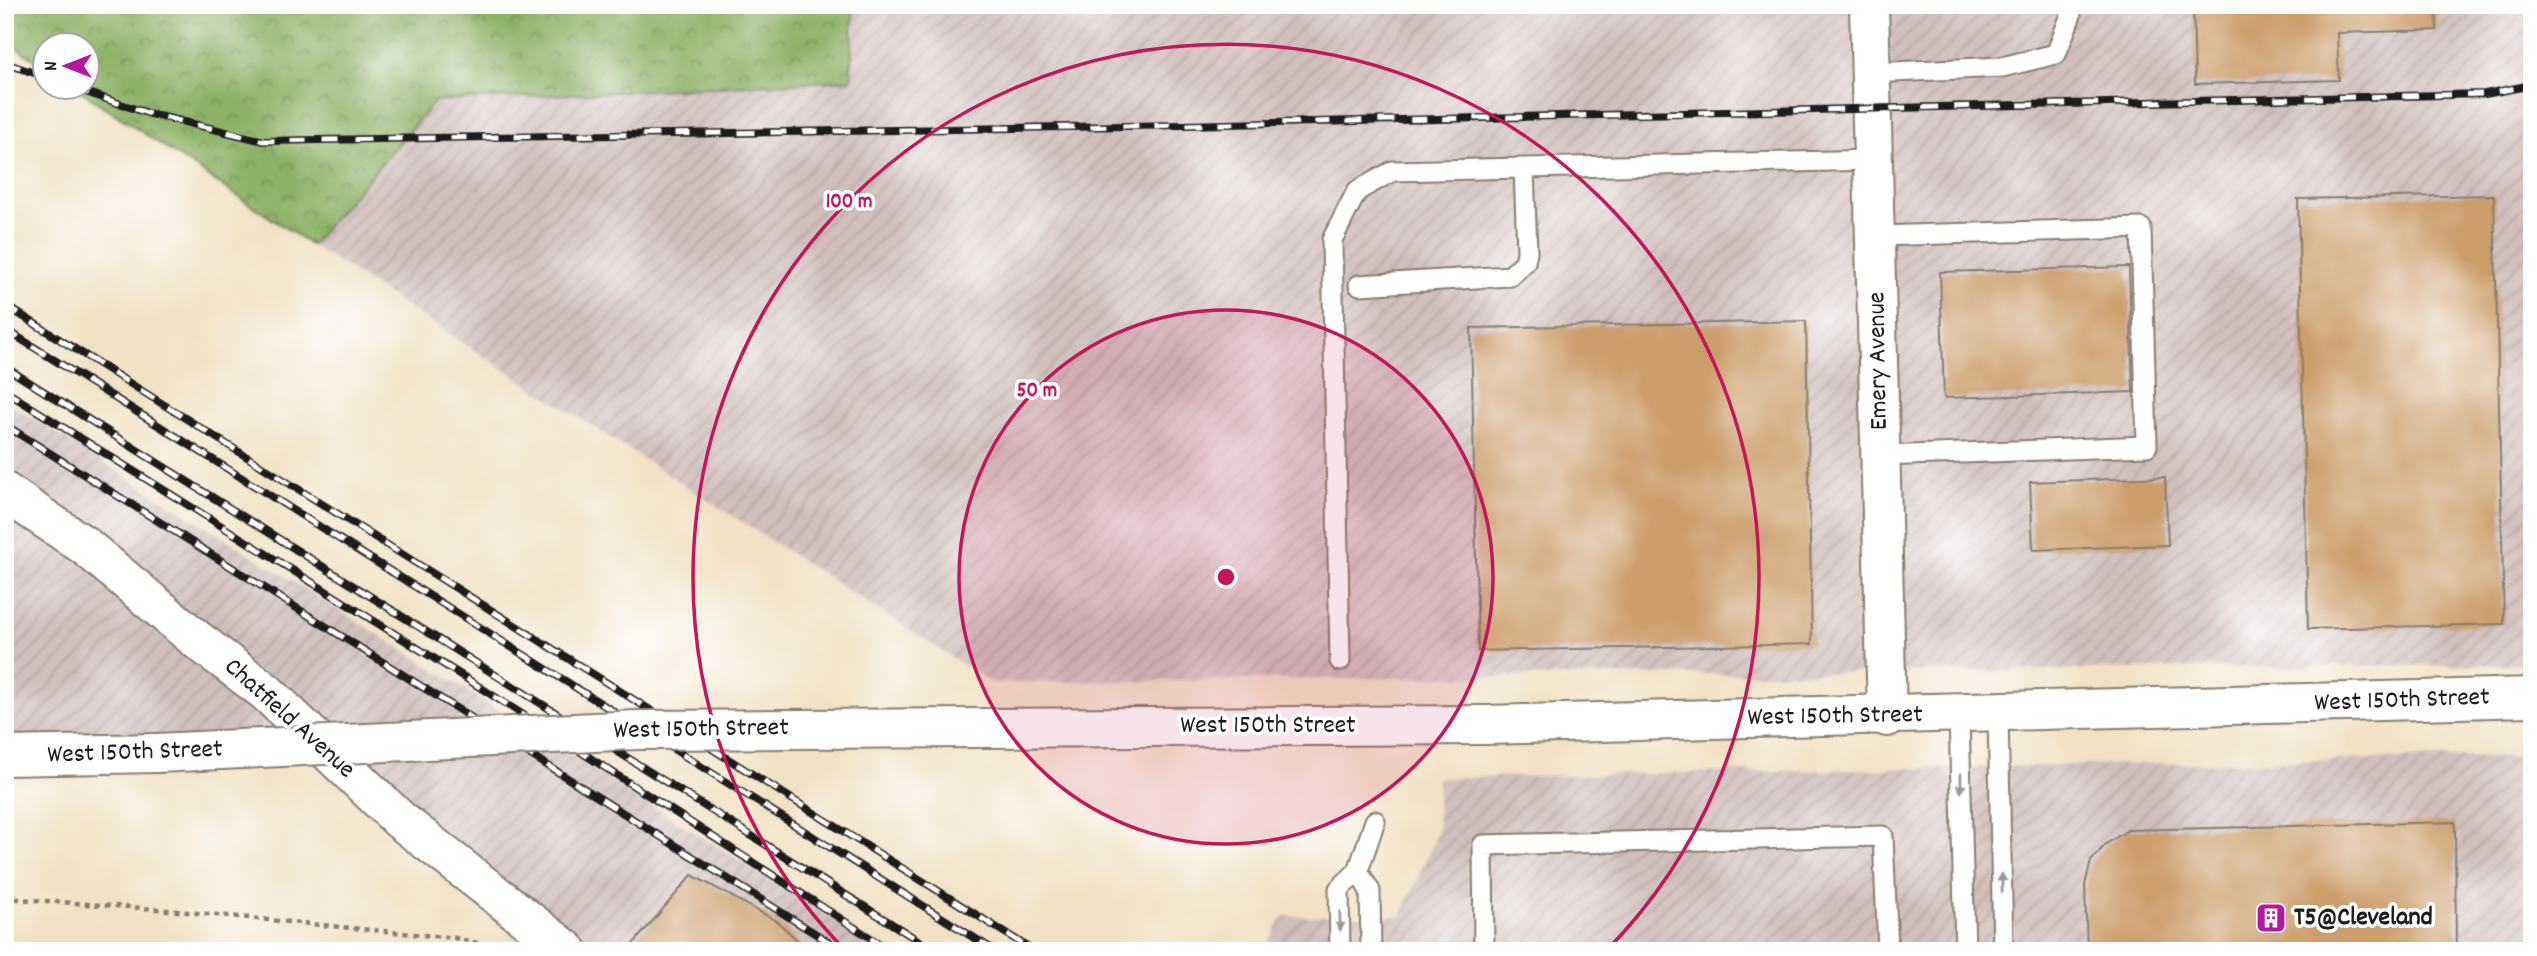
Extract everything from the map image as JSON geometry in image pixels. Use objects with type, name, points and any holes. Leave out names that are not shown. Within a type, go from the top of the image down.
[{"type":"main road","name":"Emery Avenue","points":[[1869,5],[1888,717]]},
{"type":"main road","name":"Chatfield Avenue","points":[[5,492],[85,546],[196,639],[266,692],[400,820],[568,951]]},
{"type":"main road","name":"West 150th Street","points":[[5,756],[158,753],[637,730],[1485,725],[1888,717],[2532,697]]},
{"type":"lane","points":[[1871,73],[2002,67],[2056,54],[2071,15],[2069,5]]},
{"type":"lane","points":[[1340,660],[1332,240],[1357,191],[1393,171],[1874,160]]},
{"type":"lane","points":[[1359,285],[1510,276],[1519,270],[1527,251],[1524,168]]},
{"type":"lane","points":[[1876,236],[2141,228],[2147,446],[1882,456]]},
{"type":"lane","points":[[1998,713],[2003,951]]},
{"type":"lane","points":[[1959,714],[1965,951]]},
{"type":"lane","points":[[1340,951],[1339,889],[1358,871],[1375,821]]},
{"type":"lane","points":[[1484,951],[1483,845],[1883,836],[1888,951]]},
{"type":"lane","points":[[1358,871],[1370,891],[1371,951]]},
{"type":"path","points":[[5,898],[442,936],[490,946]]},
{"type":"shaded area","points":[[462,5],[2532,5],[2532,664],[992,683],[311,245],[461,72]]},
{"type":"shaded area","points":[[5,401],[884,951],[545,951],[316,759],[5,768]]},
{"type":"shaded area","name":"T5@Cleveland","points":[[2532,756],[2532,951],[1263,951],[1284,916],[1401,916],[1438,832],[1437,778]]},
{"type":"green space","points":[[5,5],[853,5],[851,80],[435,101],[311,245],[97,102],[102,102],[102,32],[32,32],[32,58],[5,40]]},
{"type":"building","points":[[2193,5],[2436,5],[2437,30],[2337,33],[2339,80],[2195,84]]},
{"type":"building","points":[[2494,195],[2504,624],[2308,629],[2298,199]]},
{"type":"building","points":[[2129,267],[2133,392],[1944,398],[1940,272]]},
{"type":"building","points":[[1806,321],[1812,644],[1478,651],[1471,328]]},
{"type":"building","points":[[2165,477],[2168,545],[2033,550],[2030,482]]},
{"type":"building","name":"T5@Cleveland","points":[[2455,822],[2456,951],[2087,951],[2085,885],[2091,861],[2106,844],[2128,830]]},
{"type":"building","points":[[692,875],[777,921],[809,951],[627,951]]},
{"type":"railway","points":[[5,63],[32,72]]},
{"type":"railway","points":[[102,98],[147,113],[264,141],[1184,125],[2485,94],[2532,85]]},
{"type":"railway","points":[[5,305],[1034,951]]},
{"type":"railway","points":[[5,329],[995,951]]},
{"type":"railway","points":[[5,367],[935,951]]},
{"type":"railway","points":[[5,391],[464,677],[891,951]]},
{"type":"railway","points":[[5,425],[843,951]]},
{"type":"place","name":"T5@Cleveland","points":[[2271,918]]}]
